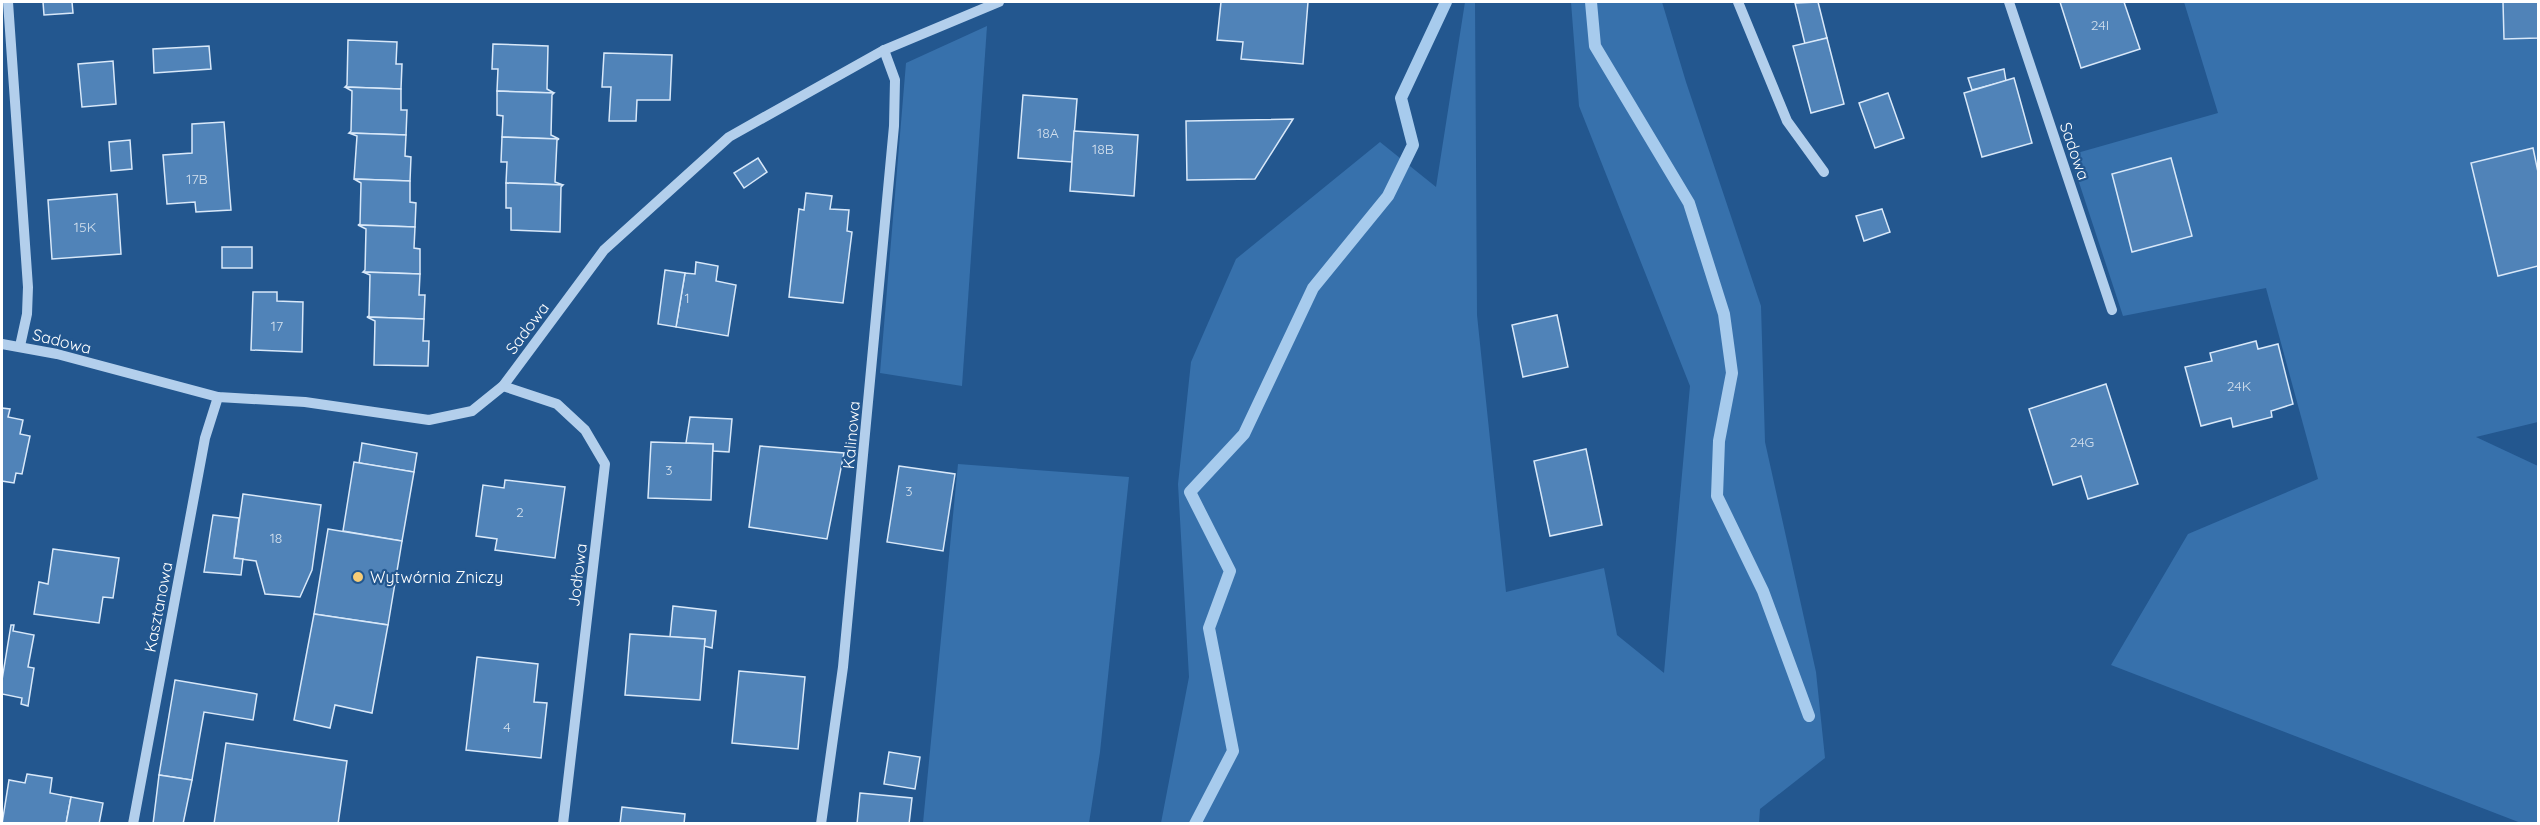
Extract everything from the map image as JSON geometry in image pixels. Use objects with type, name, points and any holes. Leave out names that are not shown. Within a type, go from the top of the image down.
[{"type":"street","points":[[8,2],[28,287],[27,314],[20,346]]},
{"type":"street","name":"Sadowa","points":[[2,344],[20,346],[218,397],[305,402],[429,420],[472,411],[503,386],[604,250],[729,137],[884,50],[999,2]]},
{"type":"street","points":[[1738,2],[1787,121],[1824,172]]},
{"type":"street","name":"Sadowa","points":[[2009,2],[2112,310]]},
{"type":"street","name":"Kalinowa","points":[[821,824],[843,667],[894,126],[895,80],[884,50]]},
{"type":"street","name":"Jodłowa","points":[[503,386],[558,404],[585,430],[605,464],[563,824]]},
{"type":"street","name":"Kasztanowa","points":[[133,824],[205,438],[218,397]]},
{"type":"shaded area","points":[[1465,2],[1475,2],[1477,315],[1506,592],[1604,568],[1617,635],[1664,673],[1690,386],[1579,106],[1571,2],[1662,2],[1686,82],[1761,306],[1765,442],[1816,672],[1825,758],[1760,809],[1759,823],[1161,823],[1189,677],[1178,484],[1191,362],[1236,259],[1380,142],[1436,187]]},
{"type":"shaded area","points":[[2184,2],[2538,2],[2538,422],[2476,437],[2538,466],[2538,823],[2521,823],[2111,665],[2188,534],[2318,479],[2266,288],[2123,316],[2070,155],[2218,113]]},
{"type":"shaded area","points":[[987,26],[962,386],[880,373],[906,63]]},
{"type":"shaded area","points":[[958,464],[1129,477],[1100,752],[1089,823],[923,823]]},
{"type":"building","points":[[43,2],[72,2],[73,13],[44,15]]},
{"type":"building","points":[[1221,2],[1308,2],[1303,64],[1241,59],[1243,42],[1217,40]]},
{"type":"building","points":[[1818,2],[1827,38],[1805,44],[1795,3]]},
{"type":"building","points":[[2060,2],[2124,2],[2140,49],[2081,68]]},
{"type":"building","points":[[2503,2],[2538,2],[2538,38],[2504,39]]},
{"type":"building","points":[[1827,38],[1844,104],[1811,113],[1793,46]]},
{"type":"building","points":[[348,40],[397,42],[396,64],[402,64],[401,89],[345,87],[347,85]]},
{"type":"building","points":[[493,44],[548,46],[547,89],[554,93],[497,91],[498,69],[492,69]]},
{"type":"building","points":[[209,46],[211,69],[154,73],[153,49]]},
{"type":"building","points":[[604,53],[672,55],[670,100],[637,100],[636,121],[609,121],[611,87],[602,87]]},
{"type":"building","points":[[113,61],[116,104],[82,107],[78,64]]},
{"type":"building","points":[[2004,69],[2006,81],[1972,90],[1968,78]]},
{"type":"building","points":[[2014,78],[2032,143],[1982,157],[1964,93]]},
{"type":"building","points":[[345,87],[401,89],[401,110],[407,110],[406,135],[349,133],[351,131],[352,91]]},
{"type":"building","points":[[497,91],[554,93],[552,95],[551,135],[559,139],[502,137],[503,116],[497,115]]},
{"type":"building","points":[[1888,93],[1904,138],[1875,148],[1859,103]]},
{"type":"building","points":[[1023,95],[1077,99],[1072,162],[1018,158]]},
{"type":"building","points":[[1293,119],[1255,179],[1187,180],[1186,121]]},
{"type":"building","points":[[224,122],[231,210],[196,212],[195,202],[167,204],[163,155],[192,153],[192,124]]},
{"type":"building","points":[[1074,131],[1138,135],[1134,196],[1070,191]]},
{"type":"building","points":[[349,133],[406,135],[405,156],[411,157],[410,181],[354,179],[357,136]]},
{"type":"building","points":[[502,137],[559,139],[557,140],[555,182],[563,185],[506,183],[507,162],[501,162]]},
{"type":"building","points":[[130,140],[132,169],[111,171],[109,142]]},
{"type":"building","points":[[2533,148],[2538,172],[2538,266],[2498,276],[2471,163]]},
{"type":"building","points":[[758,158],[767,172],[744,188],[734,173]]},
{"type":"building","points":[[2171,158],[2192,236],[2132,252],[2112,174]]},
{"type":"building","points":[[354,179],[410,181],[410,202],[416,203],[415,227],[358,225],[360,224],[361,183]]},
{"type":"building","points":[[506,183],[563,185],[561,187],[560,232],[511,230],[511,208],[506,208]]},
{"type":"building","points":[[806,193],[832,196],[830,209],[849,210],[847,231],[852,232],[843,303],[789,297],[799,209],[804,210]]},
{"type":"building","points":[[117,194],[121,254],[52,259],[48,200]]},
{"type":"building","points":[[1882,209],[1890,232],[1864,241],[1856,216]]},
{"type":"building","points":[[358,225],[415,227],[414,248],[420,249],[420,274],[363,272],[365,270],[366,229]]},
{"type":"building","points":[[222,247],[252,247],[252,268],[222,268]]},
{"type":"building","points":[[696,262],[718,266],[716,281],[736,285],[728,336],[676,327],[685,273],[695,274]]},
{"type":"building","points":[[665,270],[685,273],[676,327],[658,324]]},
{"type":"building","points":[[363,272],[420,274],[419,295],[425,295],[424,319],[367,317],[369,316],[370,275]]},
{"type":"building","points":[[253,292],[277,292],[277,301],[303,302],[302,352],[251,350]]},
{"type":"building","points":[[1557,315],[1568,367],[1523,377],[1512,325]]},
{"type":"building","points":[[367,317],[424,319],[423,341],[429,341],[428,366],[374,365],[375,321]]},
{"type":"building","points":[[2256,341],[2258,349],[2278,344],[2293,404],[2271,411],[2272,417],[2233,427],[2231,418],[2201,426],[2185,367],[2212,361],[2210,353]]},
{"type":"building","points":[[2106,384],[2138,484],[2088,499],[2081,476],[2053,485],[2029,409]]},
{"type":"building","points":[[2,408],[10,409],[8,417],[23,420],[20,434],[30,436],[22,474],[16,473],[14,483],[2,481]]},
{"type":"building","points":[[690,417],[732,419],[729,452],[713,451],[713,444],[686,443]]},
{"type":"building","points":[[651,442],[713,444],[711,500],[648,498]]},
{"type":"building","points":[[362,443],[417,453],[414,472],[359,463]]},
{"type":"building","points":[[760,446],[844,453],[827,539],[749,527]]},
{"type":"building","points":[[1586,449],[1602,525],[1550,536],[1534,461]]},
{"type":"building","points":[[354,462],[414,472],[402,541],[343,531]]},
{"type":"building","points":[[899,466],[955,474],[943,551],[887,542]]},
{"type":"building","points":[[505,480],[565,487],[555,558],[495,550],[497,539],[476,536],[483,485],[504,488]]},
{"type":"building","points":[[243,494],[321,505],[312,570],[300,597],[265,594],[256,561],[234,558]]},
{"type":"building","points":[[213,515],[239,518],[234,558],[243,559],[241,575],[204,572]]},
{"type":"building","name":"Wytwórnia Zniczy","points":[[328,529],[402,541],[388,625],[314,614]]},
{"type":"building","points":[[53,549],[119,558],[113,598],[103,597],[99,623],[34,614],[39,582],[48,584]]},
{"type":"building","points":[[673,606],[716,611],[712,648],[704,646],[705,639],[670,637]]},
{"type":"building","points":[[314,614],[388,625],[372,713],[335,705],[330,728],[294,720]]},
{"type":"building","points":[[11,625],[14,625],[13,631],[34,635],[28,667],[34,668],[28,706],[21,704],[22,698],[2,694],[2,680]]},
{"type":"building","points":[[630,634],[705,639],[700,700],[625,695]]},
{"type":"building","points":[[477,657],[538,664],[534,702],[547,703],[541,758],[466,750]]},
{"type":"building","points":[[739,671],[805,677],[798,749],[732,743]]},
{"type":"building","points":[[175,680],[257,694],[253,720],[204,712],[192,780],[159,775]]},
{"type":"building","points":[[226,743],[347,761],[338,824],[214,824]]},
{"type":"building","points":[[889,752],[920,757],[915,789],[884,784]]},
{"type":"building","points":[[27,774],[52,778],[50,793],[71,797],[66,824],[2,824],[9,780],[25,783]]},
{"type":"building","points":[[159,775],[192,780],[183,824],[153,824]]},
{"type":"building","points":[[860,793],[912,798],[909,824],[857,824]]},
{"type":"building","points":[[71,797],[103,803],[99,824],[66,824]]},
{"type":"building","points":[[622,807],[685,814],[684,824],[620,824]]},
{"type":"waterway","points":[[1195,824],[1233,751],[1209,628],[1230,571],[1190,492],[1244,434],[1313,288],[1388,196],[1413,145],[1401,98],[1446,2]]},
{"type":"waterway","points":[[1591,2],[1595,46],[1689,203],[1724,314],[1732,373],[1719,441],[1717,496],[1763,591],[1809,716]]},
{"type":"place","name":"Wytwórnia Zniczy","points":[[358,577]]}]
